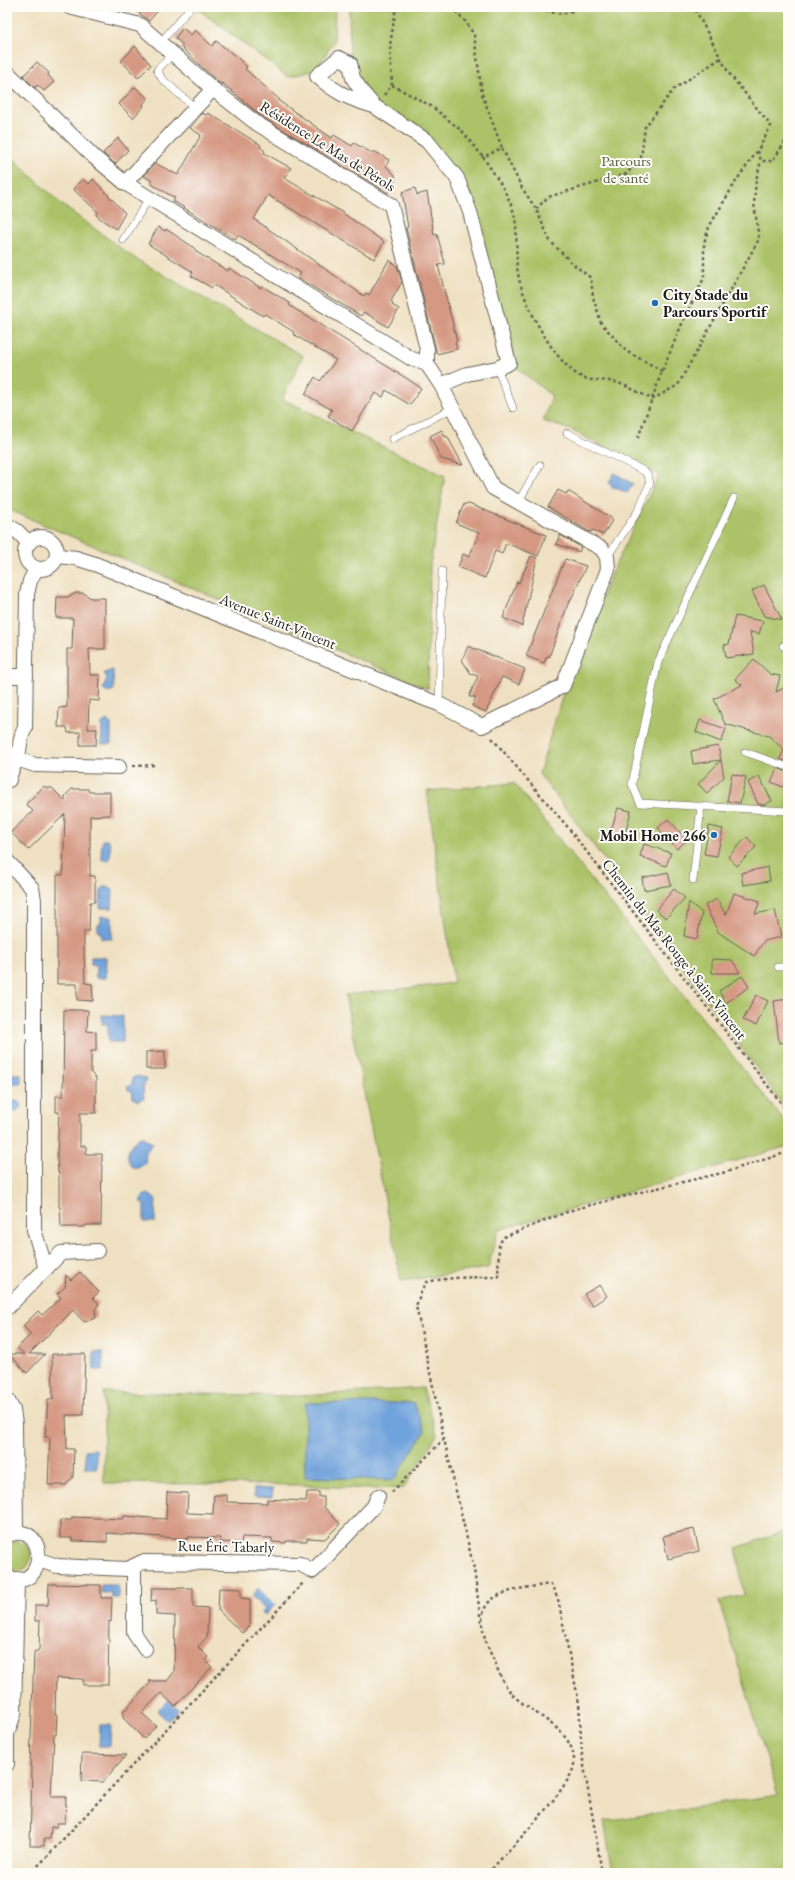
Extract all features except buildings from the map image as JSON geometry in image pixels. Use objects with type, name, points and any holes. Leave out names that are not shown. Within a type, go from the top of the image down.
[{"type":"street","name":"Résidence Le Mas de Pérols","points":[[69,7],[140,25],[174,53],[213,89],[256,123],[391,205],[427,349],[427,364]]},
{"type":"street","points":[[7,72],[94,157],[125,183],[412,359],[427,364],[441,385],[493,488],[602,550],[607,557],[608,569],[563,686],[482,726]]},
{"type":"street","points":[[125,183],[194,107],[213,89]]},
{"type":"street","points":[[374,106],[427,141],[456,178],[470,212],[509,363],[497,368],[467,374],[441,385]]},
{"type":"street","points":[[7,525],[17,531],[29,543]]},
{"type":"street","points":[[37,537],[48,538],[56,545],[58,556],[54,564],[45,570],[36,569],[31,566],[25,553],[29,543],[37,537]]},
{"type":"street","name":"Avenue Saint-Vincent","points":[[58,556],[76,558],[95,564],[439,704],[482,726]]},
{"type":"street","points":[[8,781],[16,778],[21,761],[29,750],[30,734],[25,728],[27,594],[30,581],[36,569]]},
{"type":"street","points":[[7,676],[26,676]]},
{"type":"street","points":[[21,761],[46,765],[119,767]]},
{"type":"street","points":[[7,861],[32,888],[34,900],[34,1230],[46,1268]]},
{"type":"street","points":[[7,1308],[61,1253],[97,1251]]},
{"type":"street","points":[[7,1399],[13,1410],[16,1424],[12,1534],[24,1534],[37,1544],[39,1552],[37,1568],[32,1574],[25,1578],[12,1578],[14,1714],[7,1734],[7,1764]]},
{"type":"street","points":[[313,1571],[374,1506],[378,1496]]},
{"type":"street","name":"Rue Éric Tabarly","points":[[39,1560],[57,1566],[128,1568],[142,1562],[300,1564],[313,1571]]},
{"type":"street","points":[[134,1566],[134,1633],[145,1649]]},
{"type":"lane","points":[[161,42],[190,8]]},
{"type":"lane","points":[[174,53],[157,70],[162,78],[194,107]]},
{"type":"lane","points":[[123,240],[149,198]]},
{"type":"lane","points":[[497,368],[513,408]]},
{"type":"lane","points":[[392,439],[453,408]]},
{"type":"lane","points":[[567,433],[644,472],[648,476],[650,483],[638,511],[607,557]]},
{"type":"lane","points":[[518,502],[540,465]]},
{"type":"lane","points":[[734,498],[658,662],[632,784],[640,802],[788,811]]},
{"type":"lane","points":[[439,704],[442,571]]},
{"type":"lane","points":[[745,752],[788,767]]},
{"type":"lane","points":[[693,880],[701,806]]},
{"type":"lane","points":[[778,967],[788,967]]},
{"type":"path","points":[[374,106],[392,85],[390,46],[396,7]]},
{"type":"path","points":[[451,7],[466,22],[474,35],[482,94],[502,148],[522,188],[536,209],[550,241],[573,264],[591,278],[593,297],[601,323],[626,351],[662,371]]},
{"type":"path","points":[[541,7],[546,11],[560,13],[572,12],[579,7]]},
{"type":"path","points":[[638,438],[662,371],[684,319],[704,278],[704,243],[709,226],[736,181],[758,150],[771,126],[728,72],[694,7]]},
{"type":"path","points":[[536,209],[548,197],[626,174],[641,158],[646,127],[674,89],[721,58]]},
{"type":"path","points":[[392,85],[431,106],[462,131],[483,157],[512,207],[518,234],[518,273],[528,304],[544,336],[567,368],[584,379],[614,381],[653,399]]},
{"type":"path","points":[[761,162],[772,161],[788,138]]},
{"type":"path","points":[[483,157],[502,148]]},
{"type":"path","points":[[653,399],[678,385],[759,239],[754,203],[756,180],[761,162],[758,150]]},
{"type":"path","name":"Chemin du Mas Rouge à Saint-Vincent","points":[[482,726],[566,825],[788,1112]]},
{"type":"path","points":[[119,767],[155,765]]},
{"type":"path","points":[[488,1873],[545,1810],[566,1782],[574,1766],[574,1754],[566,1738],[559,1731],[513,1695],[506,1686],[487,1645],[481,1622],[474,1569],[444,1439],[416,1306],[420,1292],[427,1282],[459,1277],[498,1277],[499,1244],[504,1237],[572,1210],[726,1172],[788,1152]]},
{"type":"path","points":[[378,1496],[391,1492],[444,1439]]},
{"type":"path","points":[[28,1873],[51,1853],[276,1614],[313,1571]]},
{"type":"path","points":[[481,1622],[487,1603],[499,1595],[514,1589],[551,1584],[558,1599],[579,1703],[582,1754],[602,1873]]},
{"type":"green space","points":[[195,7],[335,7],[334,41],[316,70],[288,77]]},
{"type":"green space","name":"Parcours de santé","points":[[349,7],[788,7],[788,1112],[619,879],[539,774],[562,697],[611,574],[659,475],[571,430],[543,421],[552,396],[518,369],[483,264],[470,212],[427,141],[374,106],[350,63]]},
{"type":"green space","points":[[7,153],[61,204],[133,257],[303,356],[282,399],[445,476],[430,565],[428,689],[7,509]]},
{"type":"green space","points":[[514,783],[788,1125],[788,1146],[498,1230],[488,1268],[401,1281],[345,995],[454,983],[427,791]]},
{"type":"green space","points":[[423,1388],[437,1435],[404,1488],[370,1489],[298,1485],[104,1483],[104,1392],[301,1396]]},
{"type":"green space","points":[[788,1530],[788,1873],[613,1873],[604,1821],[778,1795],[719,1601],[744,1595],[736,1548]]},
{"type":"green space","points":[[14,1542],[23,1543],[29,1548],[31,1554],[27,1566],[22,1570],[15,1571],[7,1567],[7,1546]]},
{"type":"water","points":[[614,473],[633,484],[627,493],[615,487],[614,489],[611,487],[612,485],[609,483]]},
{"type":"water","points":[[113,670],[114,690],[108,692],[103,689],[107,678],[104,673]]},
{"type":"water","points":[[107,720],[111,724],[111,744],[101,744],[102,723]]},
{"type":"water","points":[[103,840],[109,840],[109,860],[102,860],[101,850]]},
{"type":"water","points":[[104,887],[113,890],[112,908],[100,908],[101,890]]},
{"type":"water","points":[[101,916],[112,917],[112,939],[101,938],[101,932],[98,932],[98,924],[101,924]]},
{"type":"water","points":[[91,957],[106,957],[106,978],[96,978],[96,965],[91,964]]},
{"type":"water","points":[[102,1015],[123,1016],[123,1042],[108,1042],[108,1024],[102,1024]]},
{"type":"water","points":[[7,1074],[21,1074],[21,1084],[7,1084]]},
{"type":"water","points":[[138,1076],[145,1078],[146,1081],[143,1087],[144,1098],[138,1101],[133,1098],[132,1091],[128,1090],[127,1087],[132,1085],[132,1078]]},
{"type":"water","points":[[7,1099],[19,1101],[21,1106],[16,1112],[7,1110]]},
{"type":"water","points":[[140,1137],[144,1137],[146,1140],[153,1143],[146,1152],[145,1164],[138,1168],[134,1168],[128,1160],[128,1151]]},
{"type":"water","points":[[148,1194],[156,1199],[155,1222],[144,1222],[144,1203],[141,1203],[141,1199],[143,1196]]},
{"type":"water","points":[[93,1352],[103,1352],[103,1370],[94,1370]]},
{"type":"water","points":[[305,1403],[414,1403],[425,1431],[394,1480],[305,1477]]},
{"type":"water","points":[[96,1449],[97,1468],[86,1468],[85,1450]]},
{"type":"water","points":[[254,1488],[273,1489],[272,1497],[254,1496]]},
{"type":"water","points":[[101,1585],[118,1585],[118,1598],[112,1598],[112,1593],[101,1593]]},
{"type":"water","points":[[258,1588],[275,1605],[265,1615],[262,1612],[265,1609],[252,1597]]},
{"type":"water","points":[[168,1700],[179,1710],[168,1721],[157,1711]]},
{"type":"water","points":[[100,1725],[111,1725],[110,1746],[99,1746]]},
{"type":"place","name":"City Stade du Parcours Sportif","points":[[655,303]]},
{"type":"place","name":"Mobil Home 266","points":[[714,835]]}]
